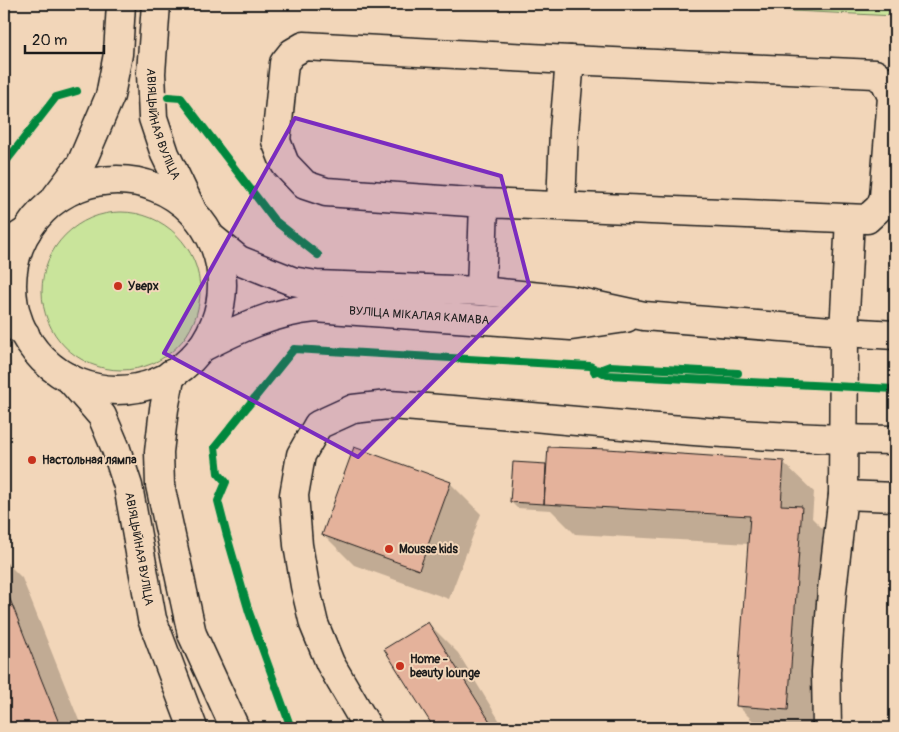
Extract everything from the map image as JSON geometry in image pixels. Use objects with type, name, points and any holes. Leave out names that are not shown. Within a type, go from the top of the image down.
[{"type":"main road","points":[[52,202],[68,192],[87,185],[120,180],[147,184],[159,189],[182,202],[192,212],[212,238],[222,272],[222,299],[214,325],[201,348],[187,363],[172,374],[146,385],[119,389],[91,386],[69,378],[42,358],[14,326],[13,282],[16,256],[27,231],[35,219],[52,202],[81,164],[110,96],[118,54],[122,4]]},
{"type":"main road","name":"АВІЯЦЫЙНАЯ ВУЛІЦА","points":[[156,4],[151,73],[153,118],[165,154],[192,212]]},
{"type":"main road","points":[[304,46],[875,74],[885,81],[892,96],[884,197],[880,207],[867,219],[484,203],[326,192],[305,184],[285,164],[276,141],[284,63],[292,53],[304,46]]},
{"type":"main road","points":[[561,205],[564,130],[570,60]]},
{"type":"main road","points":[[480,291],[484,203]]},
{"type":"main road","points":[[827,728],[826,672],[842,495],[844,332],[850,219]]},
{"type":"main road","points":[[4,246],[27,231]]},
{"type":"main road","name":"ВУЛІЦА МІКАЛАЯ КАМАВА","points":[[212,238],[239,260],[292,281],[332,286],[480,291],[570,300],[644,316],[895,335]]},
{"type":"main road","name":"ВУЛІЦА МІКАЛАЯ КАМАВА","points":[[201,348],[242,327],[269,317],[294,310],[315,308],[572,326],[644,316]]},
{"type":"main road","points":[[172,374],[164,409],[159,452],[160,485],[192,634],[235,728]]},
{"type":"main road","name":"АВІЯЦЫЙНАЯ ВУЛІЦА","points":[[69,378],[102,416],[116,450],[128,486],[152,619],[193,728]]},
{"type":"main road","points":[[368,728],[330,663],[314,624],[303,578],[294,495],[302,455],[318,425],[354,410],[388,405],[683,430],[842,440],[895,440]]},
{"type":"main road","points":[[842,495],[895,497]]},
{"type":"highlighted area","points":[[295,118],[501,176],[529,285],[358,457],[164,353]]},
{"type":"green space","points":[[650,4],[895,4],[895,16]]},
{"type":"green space","points":[[129,212],[144,215],[158,221],[177,235],[187,247],[197,268],[200,291],[197,314],[187,335],[177,347],[165,357],[144,367],[129,370],[113,370],[98,367],[77,357],[55,335],[43,306],[42,283],[45,268],[55,247],[77,225],[106,213]]},
{"type":"building","points":[[354,447],[451,482],[419,570],[322,535]]},
{"type":"building","points":[[548,447],[784,461],[781,505],[802,506],[788,710],[736,706],[750,516],[544,504]]},
{"type":"building","points":[[513,462],[546,464],[544,504],[510,502]]},
{"type":"building","points":[[4,584],[42,681],[61,728],[4,728]]},
{"type":"building","points":[[428,622],[494,728],[434,728],[384,649]]},
{"type":"cycle path","points":[[4,164],[56,97],[77,91]]},
{"type":"cycle path","points":[[168,97],[181,98],[274,220],[318,255]]},
{"type":"cycle path","points":[[291,728],[249,612],[227,536],[218,501],[226,482],[218,473],[215,447],[294,349],[590,366],[607,375],[895,389]]},
{"type":"cycle path","points":[[594,372],[610,366],[738,373]]},
{"type":"place","name":"Уверх","points":[[118,286]]},
{"type":"place","name":"Настольная лямпа","points":[[32,460]]},
{"type":"place","name":"Mousse kids","points":[[389,549]]},
{"type":"place","name":"Home - beauty lounge","points":[[400,666]]}]
